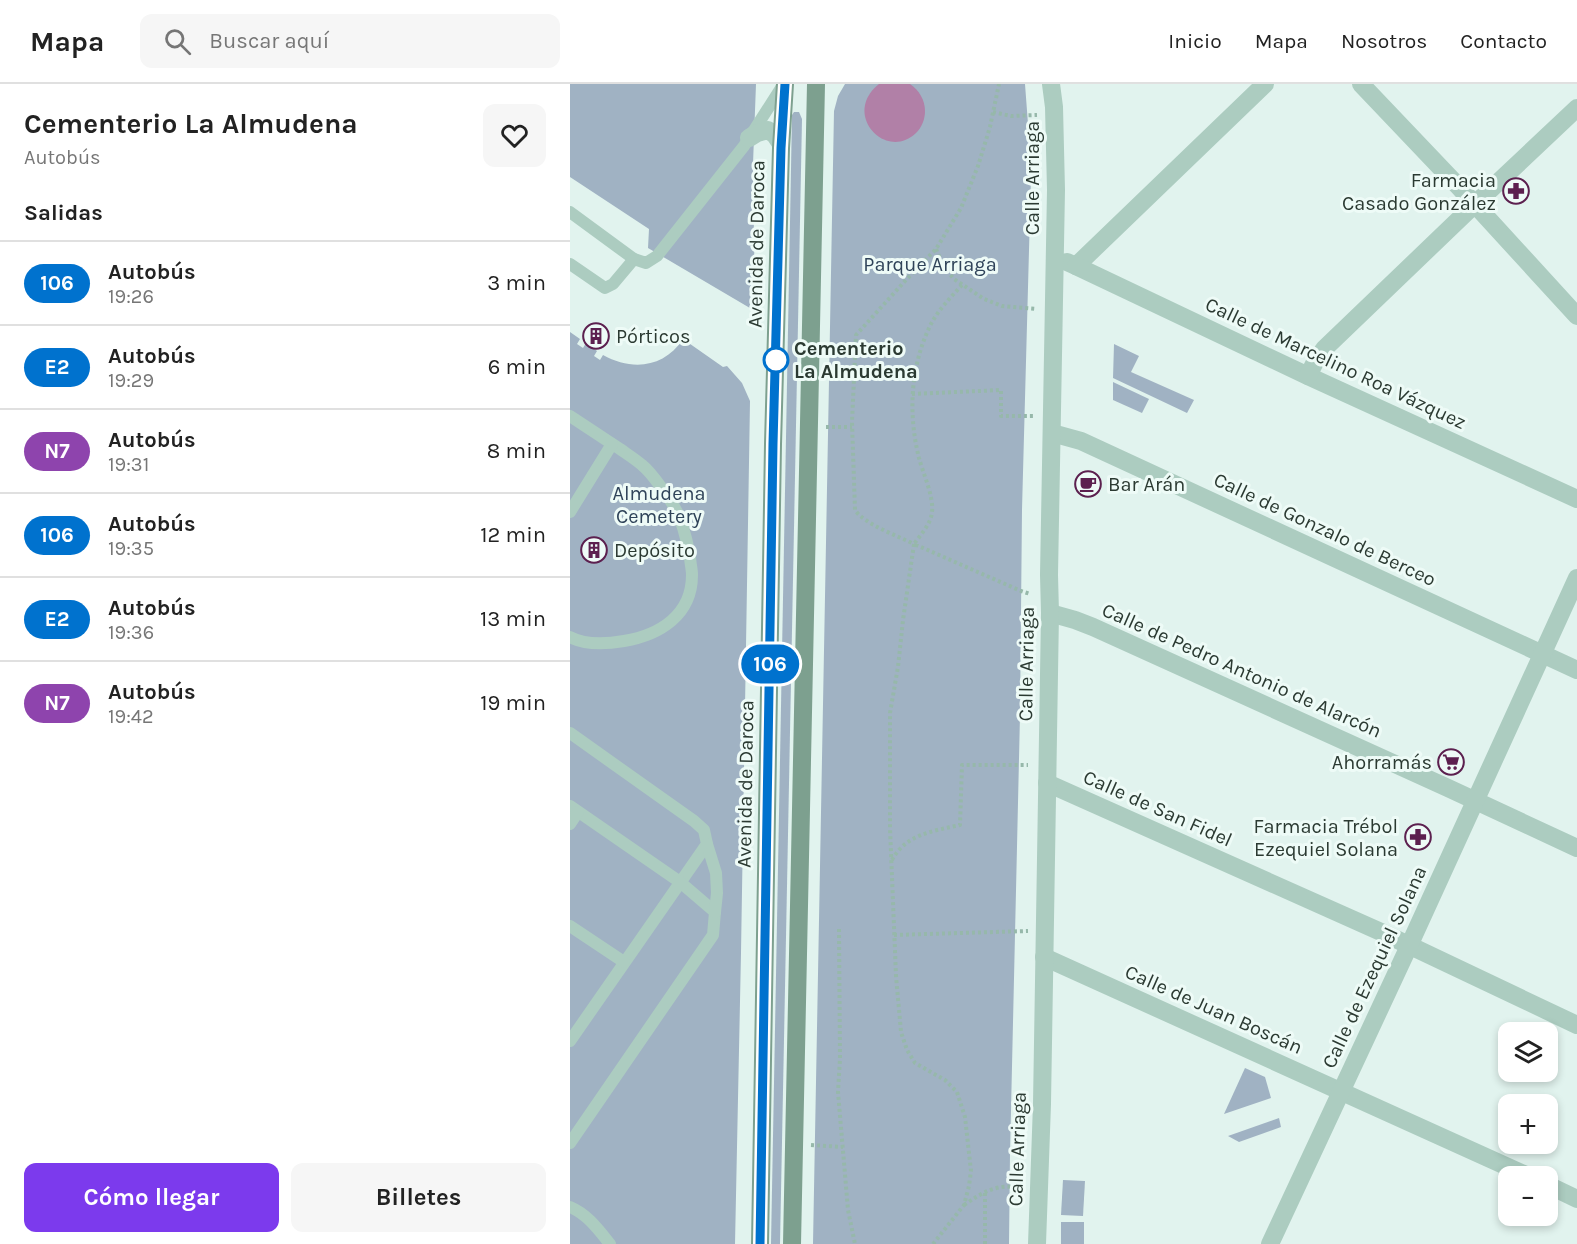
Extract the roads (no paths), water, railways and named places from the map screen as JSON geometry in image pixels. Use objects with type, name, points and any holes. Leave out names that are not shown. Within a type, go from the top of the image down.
[{"type":"main road","name":"Avenida de Daroca","points":[[760,1244],[773,456],[784,84]]},
{"type":"main road","points":[[792,1244],[816,84]]},
{"type":"street","name":"Calle Arriaga","points":[[1037,1244],[1042,1104],[1056,190],[1051,84]]},
{"type":"street","points":[[1076,266],[1265,84]]},
{"type":"street","points":[[1361,84],[1577,316]]},
{"type":"street","points":[[1308,376],[1324,348],[1577,108]]},
{"type":"street","name":"Avenida de Daroca","points":[[749,138],[768,130],[776,135],[781,144]]},
{"type":"street","name":"Calle de Marcelino Roa Vázquez","points":[[1054,256],[1577,499]]},
{"type":"street","name":"Calle de Gonzalo de Berceo","points":[[1052,425],[1081,441],[1577,670]]},
{"type":"street","name":"Calle de Ezequiel Solana","points":[[1270,1244],[1577,578]]},
{"type":"street","name":"Calle de Pedro Antonio de Alarcón","points":[[1050,605],[1075,620],[1577,848]]},
{"type":"street","name":"Calle de San Fidel","points":[[1047,774],[1577,1025]]},
{"type":"street","name":"Calle de Juan Boscán","points":[[1044,957],[1506,1166]]},
{"type":"street","points":[[1558,1190],[1577,1199]]},
{"type":"lane","points":[[570,212],[634,259],[646,263],[657,256],[749,138],[784,84]]},
{"type":"lane","points":[[570,264],[605,288],[613,284],[634,259]]},
{"type":"lane","points":[[570,416],[643,465],[657,483],[677,512],[687,542],[692,574],[690,591],[680,613],[669,624],[654,633],[634,640],[614,643],[593,643],[570,637]]},
{"type":"lane","points":[[570,512],[612,444]]},
{"type":"lane","points":[[570,733],[704,830],[716,873],[717,893],[713,935],[570,1143]]},
{"type":"lane","points":[[570,824],[574,809],[680,882],[716,912]]},
{"type":"lane","points":[[570,1041],[707,844]]},
{"type":"lane","points":[[570,926],[624,962]]},
{"type":"lane","points":[[570,1207],[578,1210],[595,1225],[610,1244]]},
{"type":"place","name":"Farmacia Casado González","points":[[1516,191]]},
{"type":"place","name":"Pórticos","points":[[596,336]]},
{"type":"place","name":"Cementerio La Almudena","points":[[776,360]]},
{"type":"place","name":"Bar Arán","points":[[1088,484]]},
{"type":"place","name":"Depósito","points":[[594,550]]},
{"type":"place","name":"Ahorramás","points":[[1451,762]]},
{"type":"place","name":"Farmacia Trébol Ezequiel Solana","points":[[1418,837]]},
{"type":"park label","name":"Parque Arriaga","points":[[930,264]]},
{"type":"park label","name":"Almudena Cemetery","points":[[659,504]]}]
